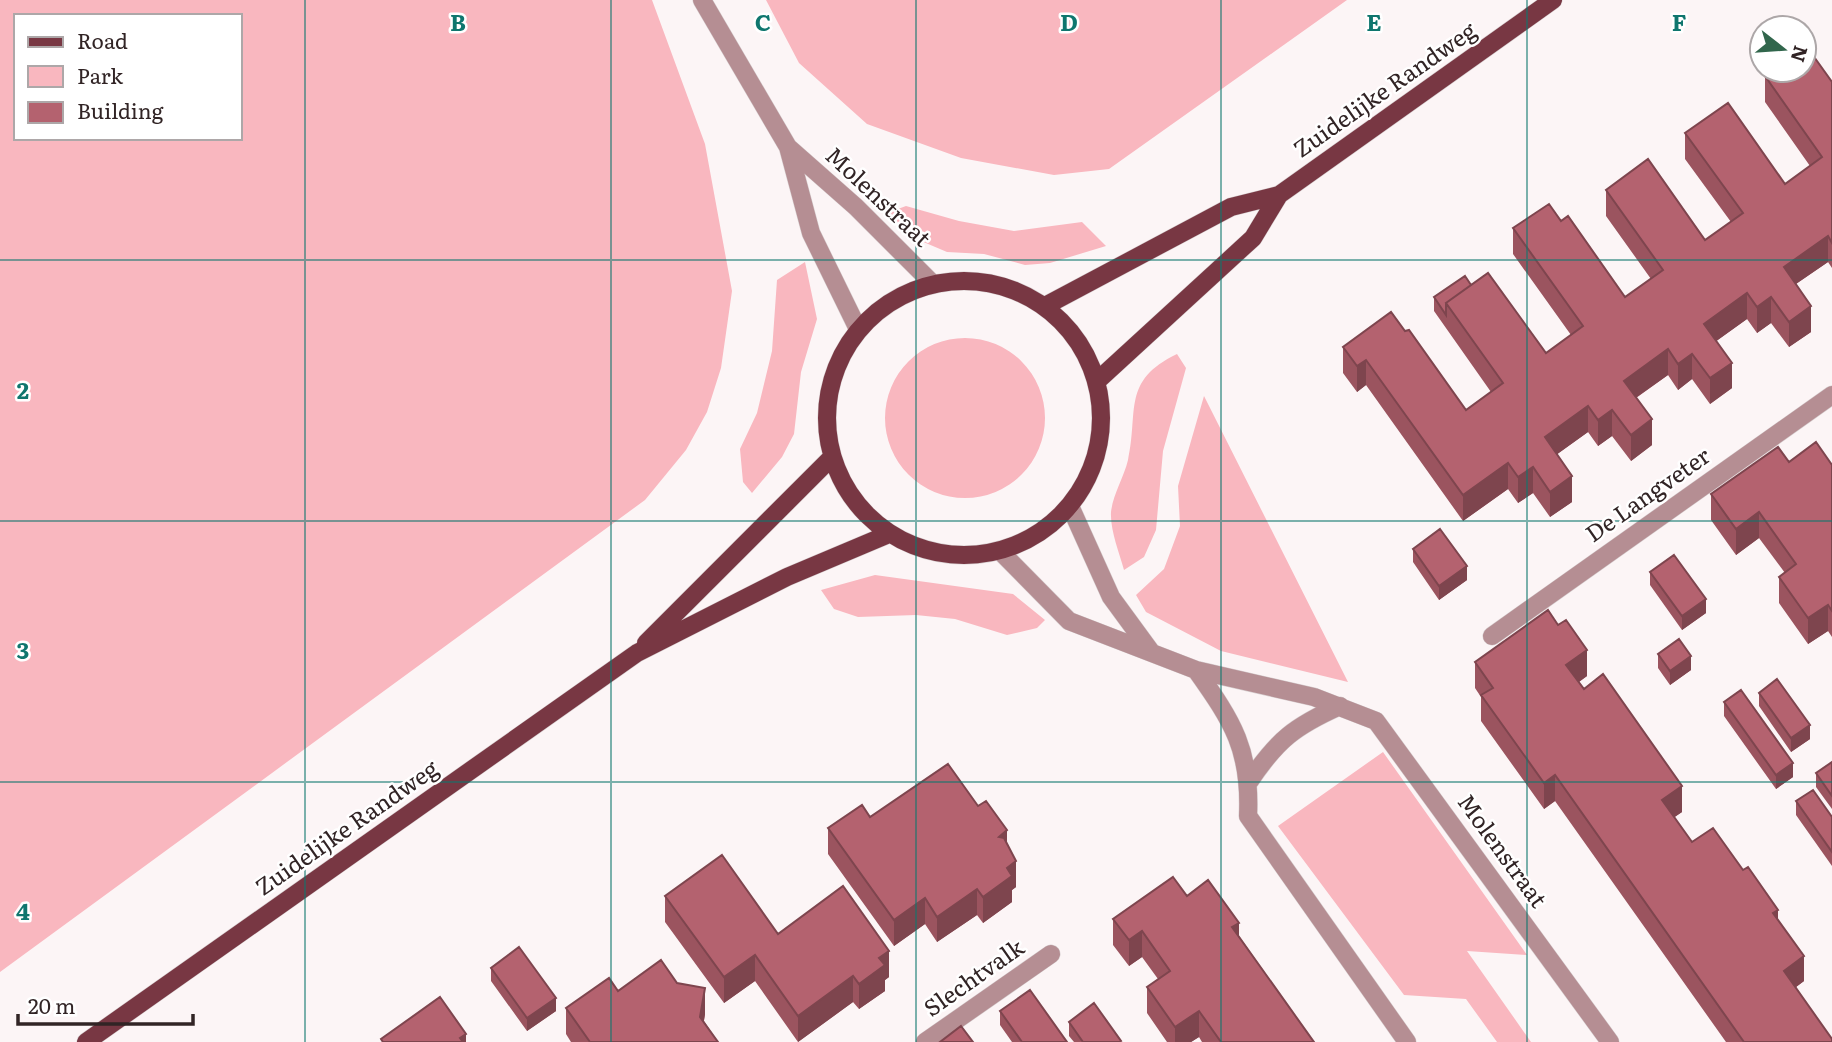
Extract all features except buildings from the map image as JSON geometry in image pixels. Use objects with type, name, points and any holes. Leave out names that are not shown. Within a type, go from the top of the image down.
[{"type":"main road","name":"Zuidelijke Randweg","points":[[1045,306],[1231,207],[1279,195],[1553,0]]},
{"type":"main road","name":"Zuidelijke Randweg","points":[[1096,382],[1253,238],[1279,195]]},
{"type":"main road","points":[[976,280],[1017,291],[1045,306],[1081,345],[1096,382],[1101,426],[1092,468],[1070,506],[1038,534],[1000,551],[962,556],[924,550],[889,534],[864,514],[844,487],[832,457],[826,412],[835,368],[858,329],[892,300],[933,283],[976,280]]},
{"type":"main road","name":"Zuidelijke Randweg","points":[[637,653],[832,457]]},
{"type":"main road","name":"Zuidelijke Randweg","points":[[86,1042],[637,653],[787,577],[889,534]]},
{"type":"street","name":"Molenstraat","points":[[702,0],[788,147],[811,233],[858,329]]},
{"type":"street","name":"Molenstraat","points":[[788,147],[856,207],[933,283]]},
{"type":"street","name":"De Langveter","points":[[1492,636],[1832,395]]},
{"type":"street","points":[[1070,506],[1111,597],[1152,653]]},
{"type":"street","name":"Molenstraat","points":[[1000,551],[1069,621],[1196,670],[1314,697],[1376,721],[1610,1042]]},
{"type":"street","points":[[1196,670],[1230,716],[1243,746],[1249,782],[1248,816],[1407,1042]]},
{"type":"street","points":[[1249,782],[1282,738],[1303,723],[1340,706]]},
{"type":"street","name":"Slechtvalk","points":[[925,1042],[1051,954]]},
{"type":"green space","points":[[0,0],[652,0],[705,144],[732,291],[721,368],[707,412],[686,450],[645,500],[0,972]]},
{"type":"green space","points":[[766,0],[1347,0],[1109,169],[1054,175],[961,158],[867,124],[799,63]]},
{"type":"green space","points":[[906,206],[959,221],[1014,231],[1082,222],[1106,246],[1050,263],[1025,265],[984,254],[947,252],[914,238],[887,213]]},
{"type":"green space","points":[[805,262],[817,319],[801,372],[794,434],[782,457],[752,493],[743,482],[740,449],[757,413],[772,351],[777,280]]},
{"type":"green space","points":[[965,338],[996,344],[1021,362],[1039,387],[1045,418],[1039,449],[1021,474],[996,492],[965,498],[934,492],[909,474],[891,449],[885,418],[891,387],[909,362],[934,344]]},
{"type":"green space","points":[[1177,354],[1186,368],[1163,451],[1156,530],[1144,557],[1124,570],[1113,534],[1111,512],[1128,460],[1136,399],[1147,375],[1159,364]]},
{"type":"green space","points":[[1204,396],[1348,682],[1221,651],[1146,612],[1136,595],[1164,569],[1180,526],[1178,486]]},
{"type":"green space","points":[[875,575],[1013,594],[1045,620],[1037,628],[1007,635],[955,619],[916,615],[858,617],[834,609],[821,590]]},
{"type":"green space","points":[[1383,752],[1527,955],[1467,951],[1531,1042],[1497,1042],[1466,999],[1404,995],[1278,826]]}]
